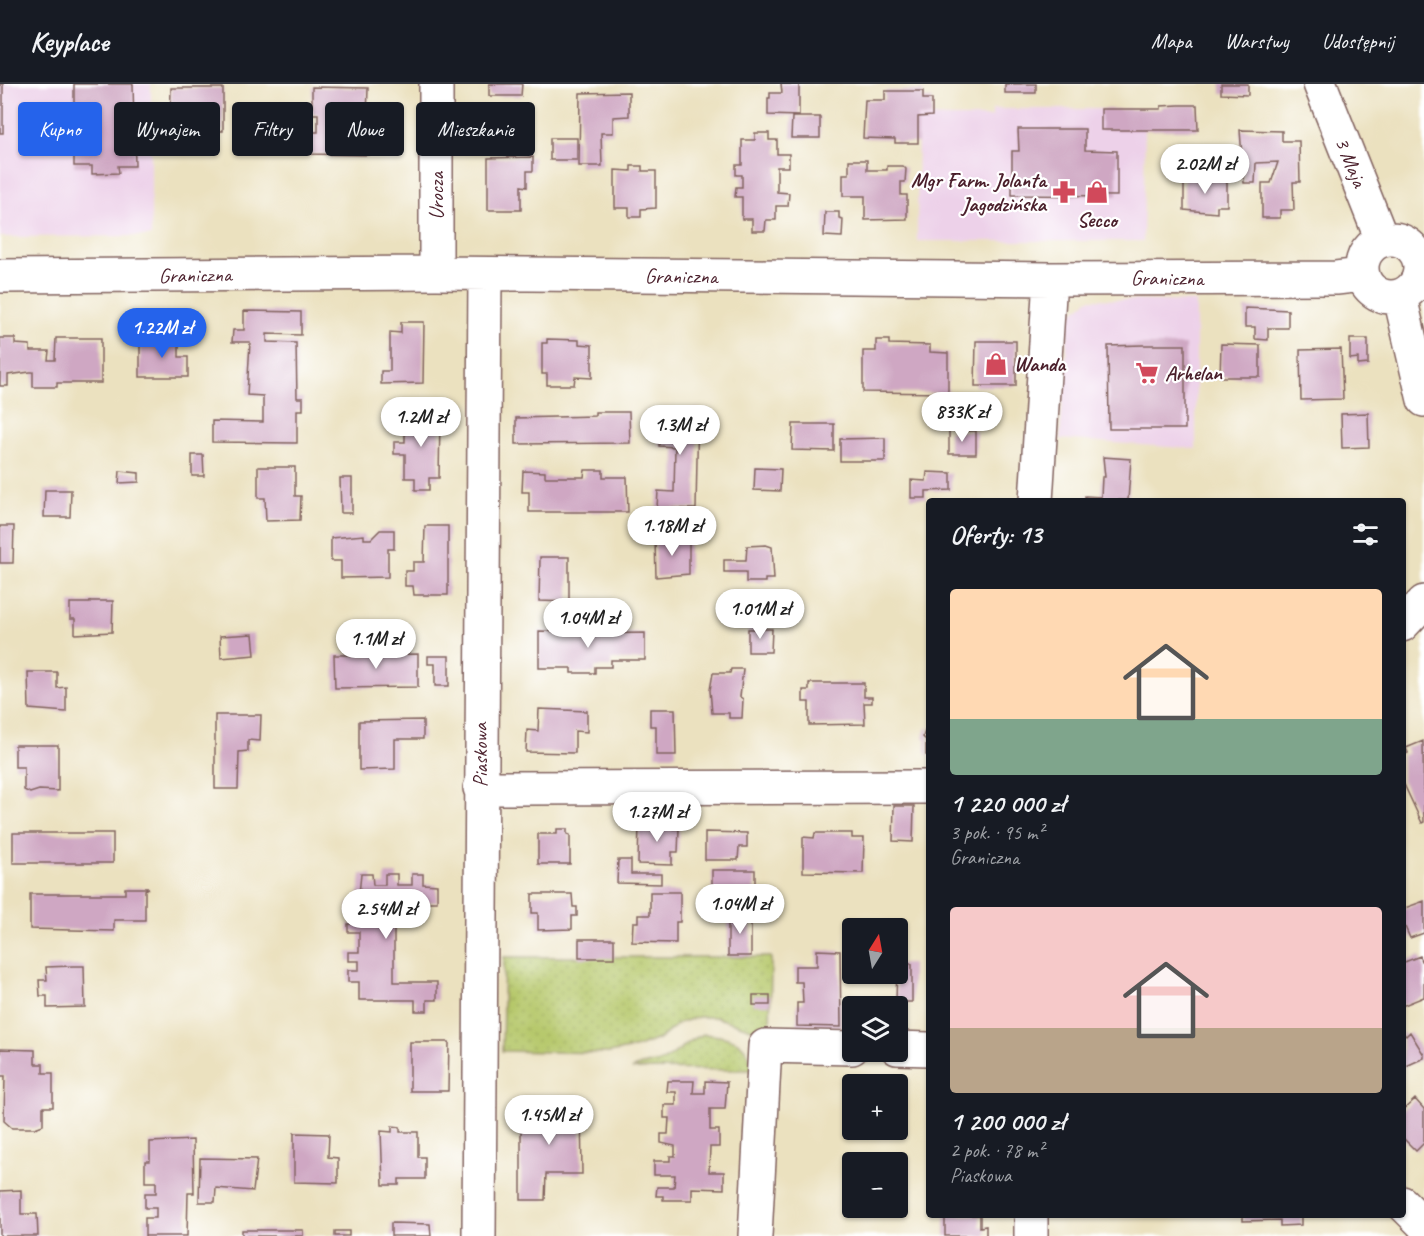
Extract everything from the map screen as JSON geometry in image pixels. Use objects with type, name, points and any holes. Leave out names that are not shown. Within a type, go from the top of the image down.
[{"type":"street","name":"Urocza","points":[[436,84],[436,273]]},
{"type":"street","name":"3 Maja","points":[[1320,84],[1382,240]]},
{"type":"street","points":[[1382,240],[1396,240],[1412,247],[1422,265],[1416,285],[1400,297],[1388,298],[1376,294],[1367,286],[1362,275],[1365,254],[1382,240]]},
{"type":"street","name":"Graniczna","points":[[0,276],[436,273],[1050,279],[1336,278],[1362,275]]},
{"type":"street","name":"Piaskowa","points":[[479,1236],[485,274]]},
{"type":"street","points":[[1036,498],[1050,279]]},
{"type":"street","points":[[1400,297],[1424,400]]},
{"type":"street","points":[[1406,621],[1424,602]]},
{"type":"street","points":[[480,788],[926,787]]},
{"type":"street","points":[[756,1229],[765,1046],[842,1048]]},
{"type":"street","points":[[908,1048],[926,1049]]},
{"type":"street","points":[[1406,1207],[1424,1225]]},
{"type":"street","points":[[1031,1218],[1031,1236]]},
{"type":"shaded area","points":[[0,84],[151,84],[151,102],[114,102],[114,156],[151,156],[151,236],[0,237]]},
{"type":"shaded area","points":[[992,109],[1101,109],[1101,130],[1145,130],[1143,241],[917,241],[918,117],[992,117]]},
{"type":"shaded area","points":[[1089,299],[1196,302],[1196,449],[1060,439],[1069,316]]},
{"type":"green space","points":[[504,957],[771,957],[770,1035],[715,1017],[698,1017],[679,1023],[661,1038],[638,1047],[609,1053],[502,1051]]},
{"type":"green space","points":[[704,1034],[731,1039],[743,1046],[754,1070],[633,1069],[640,1065],[660,1062],[691,1040]]},
{"type":"building","points":[[0,84],[3,84],[3,133],[0,133]]},
{"type":"building","points":[[74,84],[133,84],[133,102],[114,102],[114,156],[135,156],[135,166],[118,166],[119,173],[92,174],[92,166],[74,166],[74,156],[102,156],[102,102],[74,102]]},
{"type":"building","points":[[489,84],[522,84],[521,96],[489,96]]},
{"type":"building","points":[[781,84],[799,84],[799,116],[768,115],[770,93],[782,93]]},
{"type":"building","points":[[1005,84],[1036,84],[1036,93],[1005,93]]},
{"type":"building","points":[[1221,84],[1248,84],[1248,95],[1221,94]]},
{"type":"building","points":[[312,87],[368,88],[368,102],[325,102],[325,154],[313,154],[313,132],[318,132],[318,114],[313,114]]},
{"type":"building","points":[[171,88],[223,88],[223,131],[220,131],[220,102],[171,102]]},
{"type":"building","points":[[885,91],[923,91],[923,99],[932,99],[932,116],[918,117],[918,143],[895,143],[895,139],[863,138],[865,100],[885,100]]},
{"type":"building","points":[[629,92],[629,116],[613,117],[613,133],[601,133],[602,166],[579,166],[580,93]]},
{"type":"building","points":[[1197,105],[1198,130],[1101,130],[1101,109],[1161,109],[1161,106]]},
{"type":"building","points":[[792,117],[820,117],[820,138],[791,138]]},
{"type":"building","points":[[1018,129],[1085,129],[1085,150],[1117,151],[1117,196],[1012,195],[1012,151],[1019,151]]},
{"type":"building","points":[[1240,130],[1282,131],[1282,141],[1299,141],[1300,182],[1293,182],[1294,210],[1280,210],[1280,218],[1262,218],[1262,183],[1271,183],[1278,162],[1256,163],[1255,183],[1244,183]]},
{"type":"building","points":[[755,133],[769,133],[769,140],[777,140],[777,154],[789,154],[789,167],[777,167],[777,192],[789,193],[788,206],[776,206],[776,220],[766,220],[765,231],[752,231],[752,219],[742,219],[742,197],[735,197],[736,187],[742,187],[742,175],[736,175],[736,165],[742,165],[742,140],[755,140]]},
{"type":"building","points":[[550,138],[577,138],[577,160],[550,160]]},
{"type":"building","points":[[533,157],[533,171],[527,171],[527,187],[521,186],[521,210],[488,210],[488,158]]},
{"type":"building","points":[[849,160],[867,160],[867,170],[887,170],[887,166],[903,166],[906,169],[905,182],[901,182],[901,195],[907,195],[907,219],[865,220],[865,196],[843,196],[843,174],[849,174]]},
{"type":"building","points":[[631,166],[642,166],[642,171],[656,171],[656,208],[641,209],[641,217],[629,217],[629,208],[615,208],[615,170],[631,171]]},
{"type":"building","points":[[1184,178],[1223,179],[1227,183],[1227,206],[1217,206],[1217,213],[1184,210]]},
{"type":"building","points":[[825,212],[839,212],[839,218],[843,219],[842,237],[824,236]]},
{"type":"building","points":[[1245,308],[1288,310],[1288,328],[1268,328],[1268,340],[1255,339],[1255,327],[1245,327]]},
{"type":"building","points":[[244,311],[301,312],[301,335],[267,334],[267,342],[296,343],[297,398],[303,398],[303,410],[297,410],[297,443],[212,442],[212,421],[263,422],[263,396],[247,395],[250,342],[232,342],[233,330],[244,330]]},
{"type":"building","points":[[401,322],[424,322],[423,383],[381,384],[381,371],[390,371],[390,332],[401,333]]},
{"type":"building","points":[[0,338],[15,338],[15,344],[30,345],[30,351],[49,351],[48,360],[55,360],[56,338],[101,338],[101,383],[57,383],[57,387],[33,387],[33,372],[30,372],[8,375],[8,386],[0,386]]},
{"type":"building","points":[[140,338],[179,338],[179,357],[188,357],[188,377],[140,377]]},
{"type":"building","points":[[547,339],[579,340],[579,344],[592,345],[592,378],[575,377],[574,385],[547,385],[547,374],[542,374],[542,343],[547,343]]},
{"type":"building","points":[[1350,339],[1368,339],[1368,364],[1358,365],[1358,358],[1350,359]]},
{"type":"building","points":[[876,340],[889,340],[889,344],[930,345],[930,352],[948,353],[948,393],[863,392],[863,351],[876,351]]},
{"type":"building","name":"Wanda","points":[[976,341],[1016,341],[1016,386],[975,386]]},
{"type":"building","points":[[1221,344],[1260,345],[1260,377],[1220,377]]},
{"type":"building","name":"Arhelan","points":[[1185,345],[1185,429],[1109,429],[1108,346]]},
{"type":"building","points":[[1341,349],[1343,399],[1301,400],[1300,350]]},
{"type":"building","points":[[414,407],[427,407],[427,418],[440,418],[439,478],[429,478],[429,490],[415,490],[415,478],[405,478],[405,454],[394,454],[394,442],[405,442],[405,418],[414,418]]},
{"type":"building","points":[[659,409],[698,409],[696,509],[657,508],[658,491],[674,492],[675,447],[659,446]]},
{"type":"building","points":[[595,412],[629,412],[630,443],[516,444],[516,418],[595,416]]},
{"type":"building","points":[[1368,413],[1369,447],[1342,448],[1341,414]]},
{"type":"building","points":[[793,424],[834,424],[834,451],[792,450]]},
{"type":"building","points":[[949,431],[976,431],[976,454],[949,454]]},
{"type":"building","points":[[885,438],[885,461],[840,461],[840,439]]},
{"type":"building","points":[[192,455],[203,455],[204,476],[192,476]]},
{"type":"building","points":[[1103,457],[1131,459],[1128,498],[1085,498],[1085,496],[1101,497],[1102,477],[1105,477]]},
{"type":"building","points":[[258,467],[295,467],[295,496],[301,496],[300,520],[266,521],[265,498],[258,498]]},
{"type":"building","points":[[755,468],[781,469],[780,491],[754,490]]},
{"type":"building","points":[[585,470],[603,470],[603,477],[627,477],[628,512],[529,512],[529,492],[522,492],[523,471],[545,472],[545,477],[584,477]]},
{"type":"building","points":[[120,471],[139,473],[139,482],[119,483]]},
{"type":"building","points":[[927,472],[951,473],[951,490],[926,491],[926,498],[911,498],[911,480],[926,481]]},
{"type":"building","points":[[340,478],[352,478],[352,513],[341,513]]},
{"type":"building","points":[[45,490],[71,490],[70,517],[44,517]]},
{"type":"building","points":[[0,526],[14,526],[13,563],[0,563]]},
{"type":"building","points":[[425,526],[448,526],[448,595],[414,595],[413,586],[405,586],[405,571],[413,571],[413,562],[424,562]]},
{"type":"building","points":[[380,530],[394,530],[394,549],[388,549],[388,577],[341,578],[341,561],[331,561],[331,538],[364,535],[364,539],[371,539]]},
{"type":"building","points":[[670,537],[689,537],[689,574],[656,577],[655,540],[670,539]]},
{"type":"building","points":[[747,546],[772,547],[774,579],[765,579],[765,582],[746,582],[746,572],[724,572],[724,560],[746,560]]},
{"type":"building","points":[[540,557],[569,557],[569,602],[539,601]]},
{"type":"building","points":[[90,601],[113,601],[112,632],[75,634],[75,619],[70,619],[70,603],[90,603]]},
{"type":"building","points":[[571,625],[587,625],[587,634],[645,633],[645,660],[611,660],[611,667],[595,667],[595,673],[571,673],[571,668],[539,668],[539,631],[571,632]]},
{"type":"building","points":[[748,629],[772,629],[771,652],[748,652]]},
{"type":"building","points":[[253,634],[255,655],[221,658],[220,636]]},
{"type":"building","points":[[383,641],[382,655],[418,654],[418,687],[335,688],[334,655],[369,655],[369,642]]},
{"type":"building","points":[[428,656],[449,656],[449,686],[435,686],[435,664],[428,664]]},
{"type":"building","points":[[731,669],[743,669],[740,697],[743,699],[742,718],[729,718],[729,713],[712,713],[710,690],[713,673],[730,673]]},
{"type":"building","points":[[28,672],[57,672],[57,688],[66,687],[66,712],[29,709]]},
{"type":"building","points":[[809,683],[864,683],[864,697],[872,697],[872,703],[864,703],[865,724],[809,725],[809,702],[803,702],[803,690],[809,690]]},
{"type":"building","points":[[539,709],[587,711],[587,732],[575,731],[575,753],[526,752],[527,730],[538,731]]},
{"type":"building","points":[[650,709],[675,709],[676,755],[656,755],[656,726],[650,726]]},
{"type":"building","points":[[215,715],[261,715],[260,741],[248,740],[248,751],[239,752],[238,789],[215,789]]},
{"type":"building","points":[[423,720],[423,739],[395,739],[395,769],[359,770],[359,721]]},
{"type":"building","points":[[1423,741],[1424,822],[1422,823],[1406,789],[1406,754],[1408,753],[1406,748]]},
{"type":"building","points":[[15,745],[58,745],[58,791],[39,790],[30,793],[24,790],[24,767],[15,767]]},
{"type":"building","points":[[894,806],[914,806],[913,842],[893,841]]},
{"type":"building","points":[[639,822],[673,823],[673,829],[679,829],[678,852],[672,852],[672,865],[638,864]]},
{"type":"building","points":[[557,829],[567,829],[567,834],[570,835],[570,864],[538,864],[538,834],[557,834]]},
{"type":"building","points":[[705,832],[747,833],[747,847],[739,847],[738,860],[705,860]]},
{"type":"building","points":[[13,833],[113,833],[113,863],[13,863]]},
{"type":"building","points":[[815,833],[852,833],[852,838],[864,838],[863,873],[803,872],[803,837],[814,838]]},
{"type":"building","points":[[618,860],[631,860],[631,874],[661,874],[661,884],[617,883]]},
{"type":"building","points":[[712,870],[755,870],[755,903],[712,902]]},
{"type":"building","points":[[361,874],[372,874],[373,885],[385,885],[385,874],[397,874],[397,885],[412,885],[412,874],[423,874],[423,884],[437,885],[437,902],[394,902],[394,982],[437,982],[437,1000],[427,1000],[427,1011],[415,1011],[415,1000],[359,1000],[359,982],[348,982],[348,970],[359,970],[359,961],[348,961],[348,952],[359,952],[359,932],[348,932],[348,924],[359,924],[359,915],[348,915],[348,904],[358,904]]},
{"type":"building","points":[[125,888],[149,888],[145,890],[145,920],[114,920],[114,931],[30,929],[30,894],[125,894]]},
{"type":"building","points":[[650,892],[680,892],[680,922],[676,922],[676,943],[632,942],[633,922],[638,922],[638,915],[650,915]]},
{"type":"building","points":[[532,894],[572,894],[573,907],[577,907],[577,916],[572,916],[572,929],[538,930],[538,913],[532,913]]},
{"type":"building","points":[[1424,901],[1424,933],[1410,938],[1406,929],[1406,908]]},
{"type":"building","points":[[728,914],[751,914],[751,956],[728,956]]},
{"type":"building","points":[[579,939],[614,939],[614,958],[579,958]]},
{"type":"building","points":[[817,950],[840,951],[841,1027],[797,1026],[797,1003],[803,1003],[802,982],[795,982],[795,966],[817,966]]},
{"type":"building","points":[[1420,956],[1424,966],[1424,997],[1406,1004],[1406,961]]},
{"type":"building","points":[[908,964],[912,964],[912,1002],[908,1002],[908,996],[896,996],[896,984],[908,984]]},
{"type":"building","points":[[84,966],[85,1007],[47,1008],[47,996],[40,996],[39,980],[47,980],[46,967]]},
{"type":"building","points":[[753,995],[770,995],[770,1005],[753,1005]]},
{"type":"building","points":[[1410,1032],[1424,1055],[1424,1058],[1406,1066],[1406,1036]]},
{"type":"building","points":[[410,1042],[449,1042],[448,1091],[410,1091]]},
{"type":"building","points":[[0,1049],[35,1050],[35,1064],[43,1064],[43,1073],[53,1073],[53,1107],[43,1107],[43,1125],[35,1128],[12,1128],[4,1121],[5,1076],[0,1076]]},
{"type":"building","points":[[668,1081],[694,1081],[693,1093],[705,1093],[705,1081],[727,1082],[725,1109],[710,1109],[710,1130],[719,1130],[719,1147],[710,1147],[709,1172],[724,1172],[724,1189],[692,1188],[692,1200],[663,1200],[663,1196],[656,1196],[657,1187],[674,1187],[675,1175],[654,1175],[654,1161],[670,1161],[670,1156],[675,1156],[675,1146],[661,1143],[661,1134],[668,1134],[669,1118],[664,1118],[664,1105],[676,1105],[676,1092],[667,1092]]},
{"type":"building","points":[[1415,1099],[1424,1109],[1424,1143],[1416,1151],[1406,1141],[1406,1107]]},
{"type":"building","points":[[567,1101],[575,1101],[575,1106],[581,1106],[582,1174],[546,1174],[545,1200],[521,1200],[521,1106],[567,1106]]},
{"type":"building","points":[[392,1126],[400,1127],[400,1132],[418,1132],[418,1157],[425,1157],[425,1179],[399,1179],[399,1185],[383,1185],[381,1131],[392,1132]]},
{"type":"building","points":[[294,1133],[329,1134],[328,1157],[338,1158],[338,1183],[294,1182]]},
{"type":"building","points":[[193,1140],[194,1193],[188,1193],[187,1236],[145,1236],[145,1218],[156,1218],[156,1208],[145,1208],[145,1193],[156,1193],[156,1182],[145,1182],[145,1161],[150,1161],[150,1142]]},
{"type":"building","points":[[200,1158],[257,1159],[253,1191],[216,1188],[215,1202],[199,1202]]},
{"type":"building","points":[[21,1190],[21,1214],[37,1214],[38,1236],[0,1236],[0,1191]]},
{"type":"building","points":[[945,1218],[980,1218],[980,1227],[986,1226],[986,1236],[945,1236]]},
{"type":"building","points":[[1243,1218],[1301,1218],[1301,1225],[1280,1226],[1280,1220],[1243,1221]]},
{"type":"building","points":[[391,1223],[430,1224],[431,1236],[391,1236]]},
{"type":"building","points":[[242,1230],[303,1230],[303,1236],[242,1236]]},
{"type":"building","points":[[335,1231],[349,1231],[349,1236],[335,1236]]},
{"type":"place","name":"Mgr Farm. Jolanta Jagodzińska","points":[[1064,192]]},
{"type":"place","name":"Secco","points":[[1097,192]]},
{"type":"place","name":"Wanda","points":[[996,364]]},
{"type":"place","name":"Arhelan","points":[[1147,373]]}]
